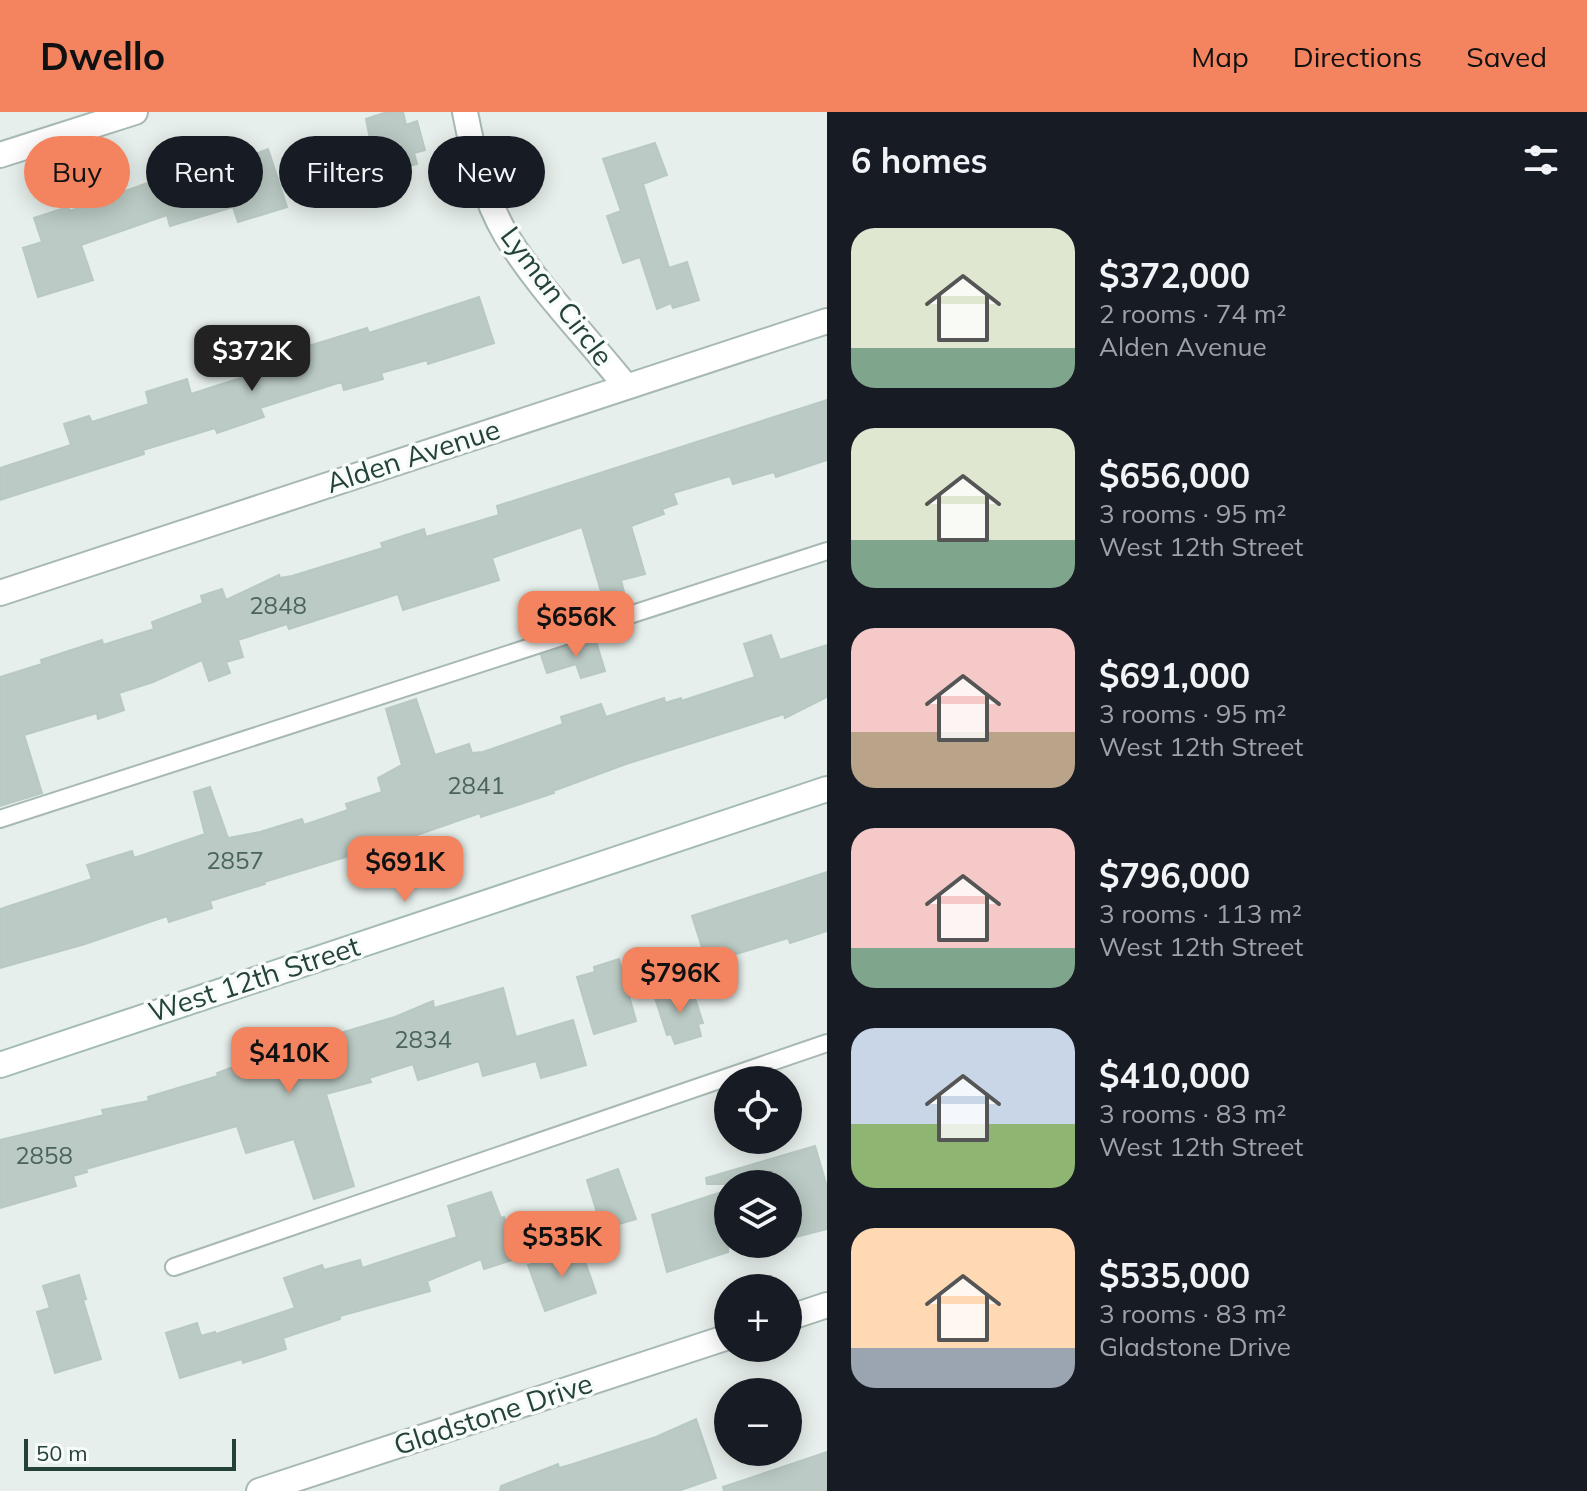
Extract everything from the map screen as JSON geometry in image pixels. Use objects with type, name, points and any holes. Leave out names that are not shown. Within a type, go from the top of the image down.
[{"type":"street","points":[[0,155],[135,112]]},
{"type":"street","name":"Lyman Circle","points":[[465,112],[473,152],[506,234],[532,271],[625,385]]},
{"type":"street","name":"Alden Avenue","points":[[0,593],[827,321]]},
{"type":"street","name":"West 12th Street","points":[[0,1065],[827,789]]},
{"type":"street","points":[[802,1313],[827,1305]]},
{"type":"street","name":"Gladstone Drive","points":[[259,1491],[714,1342]]},
{"type":"lane","points":[[0,819],[827,551]]},
{"type":"lane","points":[[174,1267],[827,1043]]},
{"type":"building","points":[[387,112],[403,112],[406,125],[417,121],[425,150],[414,153],[417,164],[412,165],[412,136],[369,136],[366,119]]},
{"type":"building","points":[[655,143],[667,175],[643,184],[669,268],[687,262],[699,300],[673,308],[671,303],[657,309],[640,257],[623,263],[607,216],[621,211],[603,159]]},
{"type":"building","points":[[268,149],[279,183],[279,208],[284,208],[238,222],[233,208],[263,208],[263,151]]},
{"type":"building","points":[[146,183],[146,208],[230,208],[170,226],[167,215],[81,245],[93,280],[38,297],[23,248],[42,242],[34,218],[65,208],[70,211],[78,208],[130,208],[130,189]]},
{"type":"building","points":[[479,297],[494,343],[428,364],[427,360],[381,373],[383,379],[344,390],[342,383],[338,383],[260,408],[264,417],[217,433],[215,428],[143,450],[144,454],[0,500],[0,468],[71,445],[64,424],[89,416],[92,422],[149,404],[146,392],[187,379],[191,394],[262,371],[257,359],[367,328],[369,333]]},
{"type":"building","points":[[827,400],[827,460],[776,477],[774,472],[733,484],[730,476],[673,493],[677,504],[662,509],[664,514],[631,526],[645,574],[621,580],[624,592],[603,598],[582,527],[492,558],[499,580],[403,610],[398,594],[289,629],[287,624],[238,640],[243,657],[226,662],[230,673],[209,681],[202,660],[119,693],[124,710],[98,719],[97,713],[24,735],[42,793],[0,806],[0,677],[102,640],[103,645],[154,629],[152,622],[203,603],[201,596],[222,589],[226,600],[279,575],[280,578],[292,576],[383,548],[381,543],[424,529],[426,537],[499,515],[497,506]]},
{"type":"building","points":[[771,635],[780,660],[827,645],[827,697],[785,718],[784,714],[626,764],[554,793],[481,817],[480,813],[264,882],[210,901],[212,908],[169,922],[167,916],[0,968],[0,909],[92,879],[87,865],[132,851],[134,858],[205,834],[194,792],[210,787],[228,838],[302,819],[304,825],[348,810],[346,804],[382,792],[378,778],[402,765],[386,709],[416,699],[435,755],[469,744],[472,753],[483,752],[563,724],[561,717],[601,704],[606,717],[664,698],[665,703],[681,698],[681,701],[755,677],[744,644]]},
{"type":"building","points":[[595,638],[605,671],[581,678],[576,664],[547,673],[541,655]]},
{"type":"building","points":[[827,872],[827,931],[790,943],[788,938],[707,963],[692,916]]},
{"type":"building","points":[[619,959],[636,1021],[594,1034],[577,977],[595,972],[594,967]]},
{"type":"building","points":[[691,986],[703,1023],[698,1024],[701,1036],[675,1044],[671,1034],[667,1035],[655,998]]},
{"type":"building","points":[[503,988],[516,1037],[573,1020],[586,1065],[541,1078],[536,1061],[483,1076],[479,1061],[418,1080],[413,1064],[369,1078],[371,1082],[326,1094],[354,1186],[314,1199],[294,1139],[246,1153],[237,1126],[86,1169],[87,1172],[73,1176],[76,1186],[0,1208],[0,1140],[104,1115],[102,1110],[149,1101],[148,1097],[218,1076],[217,1073],[262,1056],[395,1017],[433,1001],[434,1008]]},
{"type":"building","points":[[815,1146],[827,1187],[827,1229],[802,1235],[802,1170],[733,1170],[788,1154],[802,1154],[802,1150]]},
{"type":"building","points":[[618,1169],[636,1219],[602,1229],[587,1180]]},
{"type":"building","points":[[714,1176],[714,1184],[707,1184],[706,1178]]},
{"type":"building","points":[[491,1192],[501,1218],[504,1217],[518,1258],[484,1269],[481,1259],[427,1281],[430,1291],[340,1316],[340,1319],[283,1338],[286,1349],[180,1378],[166,1333],[197,1323],[201,1336],[216,1334],[295,1308],[284,1278],[322,1265],[324,1270],[360,1260],[362,1268],[457,1237],[448,1206]]},
{"type":"building","points":[[714,1195],[714,1257],[667,1272],[652,1215]]},
{"type":"building","points":[[580,1247],[596,1293],[545,1311],[528,1265]]},
{"type":"building","points":[[79,1275],[86,1299],[83,1300],[101,1359],[55,1373],[37,1312],[50,1308],[43,1286]]},
{"type":"building","points":[[696,1419],[716,1478],[678,1491],[500,1491],[501,1486],[558,1464],[559,1468],[656,1437]]},
{"type":"building","points":[[827,1452],[827,1491],[724,1491],[723,1487],[785,1466],[802,1466],[802,1460]]}]
